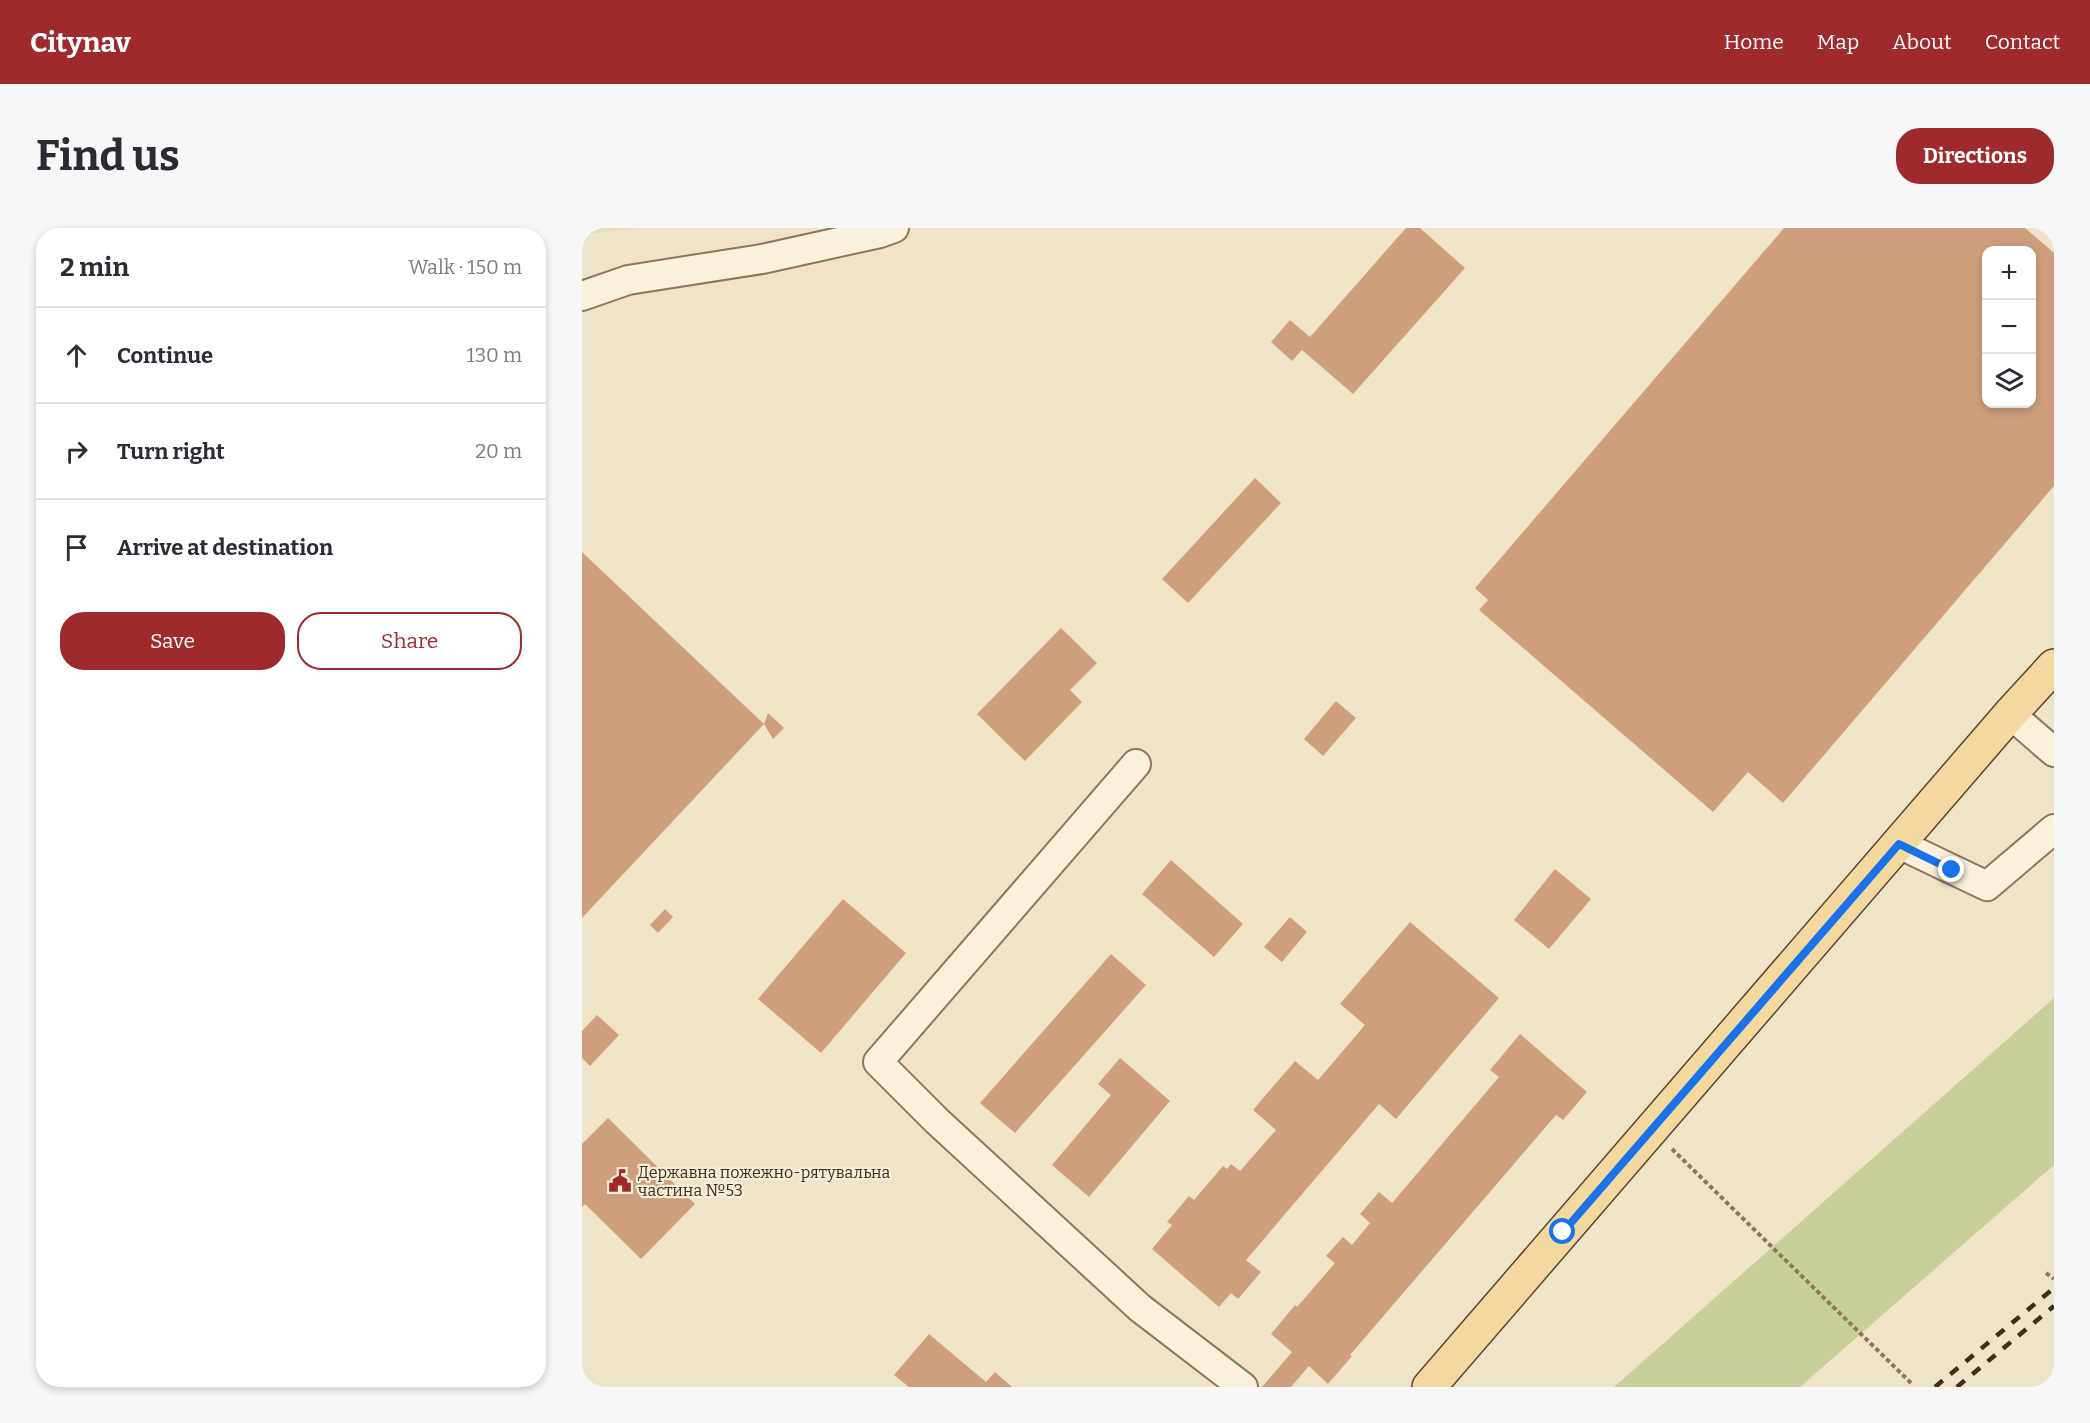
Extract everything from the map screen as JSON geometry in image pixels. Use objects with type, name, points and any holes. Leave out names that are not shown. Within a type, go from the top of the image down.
[{"type":"main road","points":[[1429,1387],[2010,714],[2054,666]]},
{"type":"lane","points":[[582,296],[628,280],[762,260],[894,228]]},
{"type":"lane","points":[[2010,714],[2054,752]]},
{"type":"lane","points":[[1136,764],[878,1062],[937,1121],[1140,1308],[1243,1387]]},
{"type":"lane","points":[[1899,844],[1987,886],[2054,830]]},
{"type":"path","points":[[1652,1129],[1911,1384]]},
{"type":"path","points":[[2046,1273],[2054,1279]]},
{"type":"shaded area","points":[[582,228],[636,228],[582,235]]},
{"type":"green space","points":[[2054,998],[2054,1165],[1800,1387],[1614,1387]]},
{"type":"building","points":[[1406,228],[1420,228],[1465,268],[1353,394],[1302,350],[1292,361],[1271,342],[1290,320],[1310,337]]},
{"type":"building","points":[[1784,228],[2025,228],[2054,253],[2054,486],[1783,803],[1748,772],[1713,812],[1479,610],[1488,600],[1475,588]]},
{"type":"building","points":[[1255,478],[1281,503],[1188,603],[1162,579]]},
{"type":"building","points":[[582,552],[764,724],[582,918]]},
{"type":"building","points":[[1061,628],[1097,663],[1070,690],[1082,702],[1025,761],[977,714]]},
{"type":"building","points":[[1336,701],[1356,718],[1323,756],[1304,739]]},
{"type":"building","points":[[768,713],[784,728],[773,739],[764,724]]},
{"type":"building","points":[[1171,860],[1243,924],[1214,957],[1142,894]]},
{"type":"building","points":[[1555,869],[1591,899],[1549,949],[1514,920]]},
{"type":"building","points":[[843,899],[906,953],[821,1053],[758,999]]},
{"type":"building","points":[[665,909],[673,917],[658,933],[650,925]]},
{"type":"building","points":[[1290,917],[1307,932],[1282,962],[1264,947]]},
{"type":"building","points":[[1410,922],[1499,998],[1396,1119],[1379,1104],[1246,1260],[1261,1272],[1238,1299],[1231,1293],[1219,1307],[1152,1249],[1172,1225],[1167,1222],[1189,1196],[1194,1200],[1223,1166],[1227,1169],[1231,1164],[1240,1171],[1276,1130],[1253,1110],[1295,1061],[1318,1080],[1365,1025],[1340,1004]]},
{"type":"building","points":[[1111,954],[1146,985],[1015,1133],[980,1103]]},
{"type":"building","points":[[597,1015],[619,1035],[590,1066],[582,1058],[582,1031]]},
{"type":"building","points":[[1520,1034],[1587,1092],[1563,1120],[1556,1115],[1350,1355],[1352,1356],[1328,1384],[1309,1366],[1291,1387],[1262,1387],[1292,1352],[1271,1334],[1335,1263],[1326,1256],[1343,1237],[1352,1245],[1370,1223],[1360,1214],[1379,1192],[1392,1203],[1499,1077],[1490,1070]]},
{"type":"building","points":[[1120,1058],[1170,1101],[1089,1197],[1052,1165],[1111,1095],[1098,1084]]},
{"type":"building","points":[[608,1118],[695,1204],[641,1259],[585,1204],[582,1207],[582,1144]]},
{"type":"building","points":[[929,1334],[986,1382],[995,1372],[1012,1387],[909,1387],[894,1375]]},
{"type":"railway","points":[[1935,1387],[2054,1288]]},
{"type":"railway","points":[[1957,1387],[2054,1306]]},
{"type":"place","name":"Державна пожежно-рятувальна частина №53","points":[[620,1181]]},
{"type":"route","points":[[1563,1232],[1899,844],[1952,870]]}]
